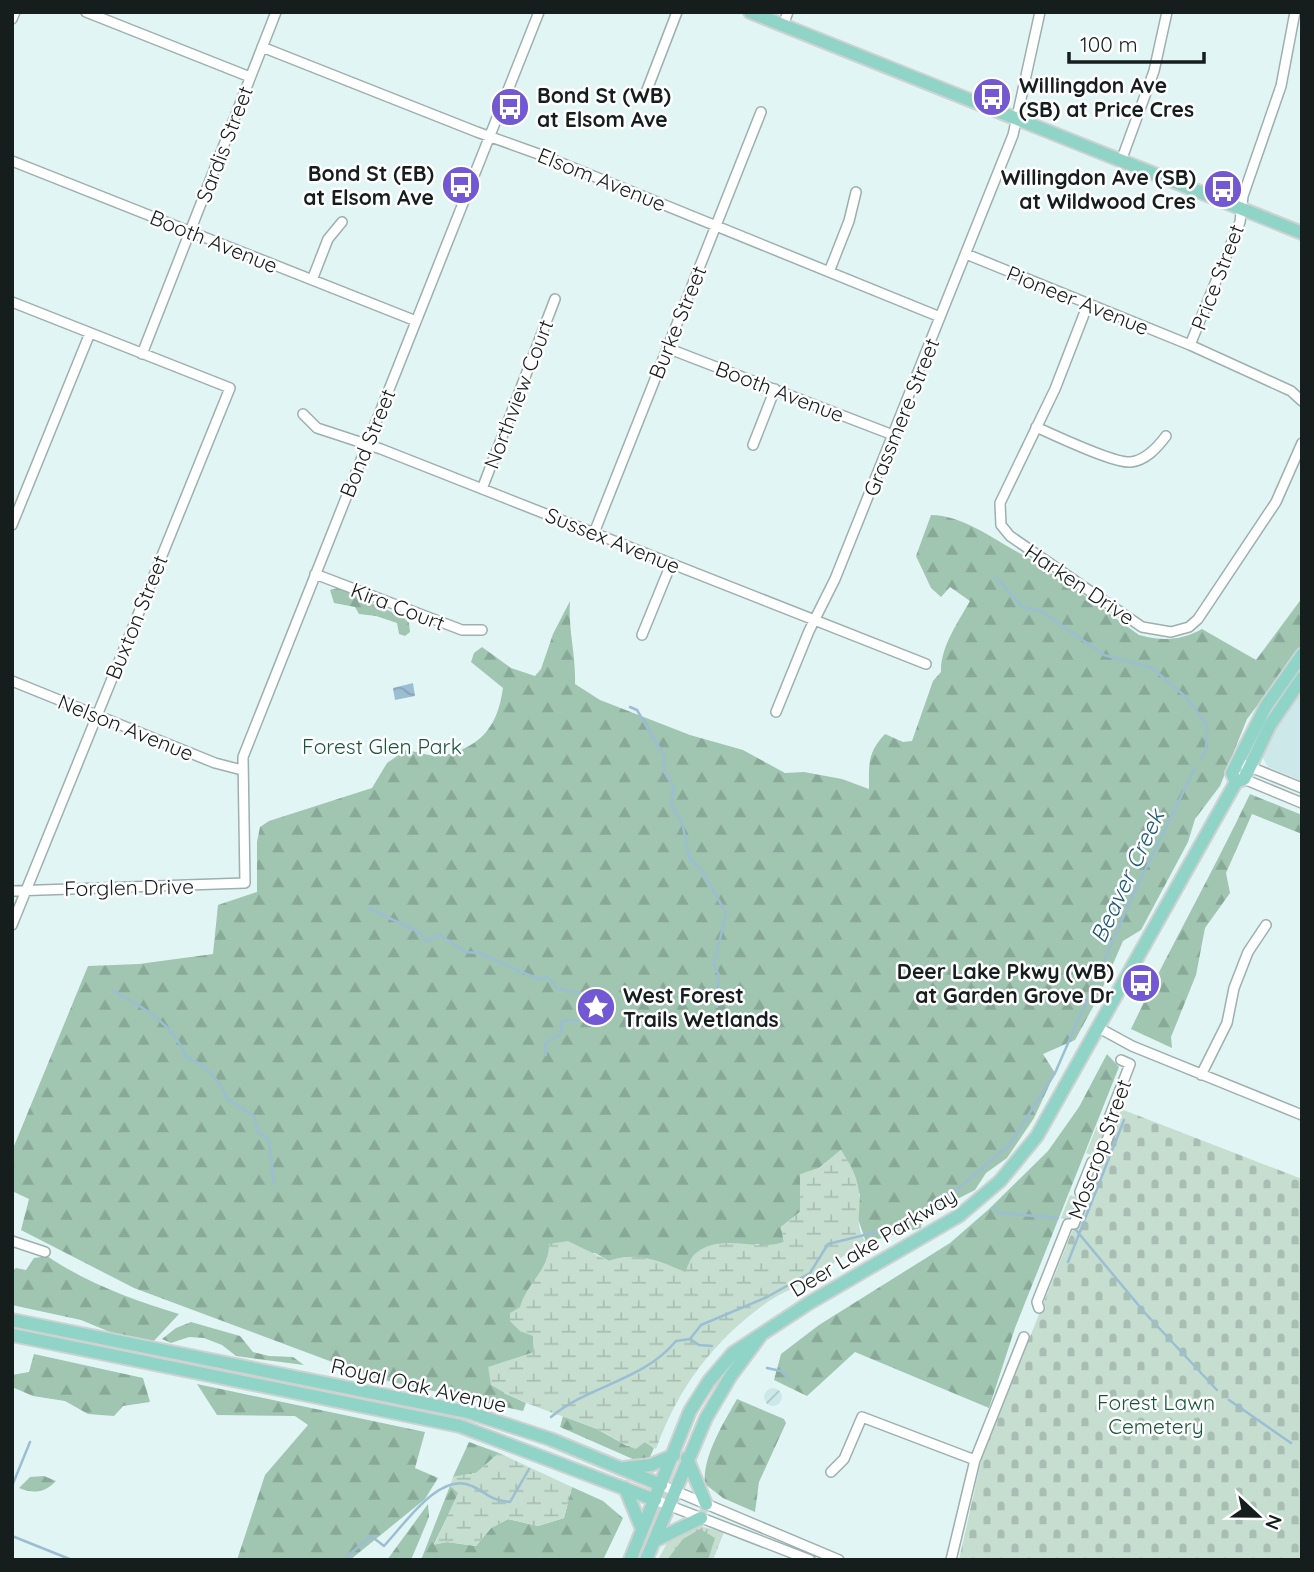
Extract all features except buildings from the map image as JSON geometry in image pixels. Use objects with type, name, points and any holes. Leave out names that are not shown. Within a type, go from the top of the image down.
[{"type":"main road","points":[[750,12],[1302,233]]},
{"type":"main road","name":"Deer Lake Parkway","points":[[1240,773],[1272,696],[1302,655]]},
{"type":"main road","name":"Deer Lake Parkway","points":[[629,1560],[661,1485],[730,1377],[761,1335],[808,1303],[939,1229],[990,1189],[1037,1136],[1240,773],[1302,678]]},
{"type":"main road","name":"Royal Oak Avenue","points":[[12,1320],[98,1346]]},
{"type":"main road","name":"Royal Oak Avenue","points":[[12,1335],[98,1346],[246,1375],[468,1412],[550,1439],[661,1485]]},
{"type":"main road","name":"Royal Oak Avenue","points":[[246,1375],[460,1426],[655,1500]]},
{"type":"main road","points":[[623,1468],[651,1465],[680,1456],[706,1504]]},
{"type":"main road","name":"Deer Lake Parkway","points":[[646,1560],[674,1490],[680,1456]]},
{"type":"main road","points":[[625,1488],[642,1530]]},
{"type":"main road","points":[[654,1541],[701,1518]]},
{"type":"street","points":[[12,19],[15,12]]},
{"type":"street","points":[[86,12],[250,78]]},
{"type":"street","name":"Sardis Street","points":[[142,354],[276,12]]},
{"type":"street","name":"Bond Street","points":[[246,883],[243,757],[539,12]]},
{"type":"street","points":[[645,95],[677,12]]},
{"type":"street","points":[[783,25],[788,12]]},
{"type":"street","name":"Grassmere Street","points":[[776,712],[893,435],[1018,119],[1040,12]]},
{"type":"street","points":[[1121,161],[1154,71],[1167,12]]},
{"type":"street","name":"Price Street","points":[[1191,345],[1240,222],[1243,196],[1273,115],[1295,12]]},
{"type":"street","name":"Elsom Avenue","points":[[262,47],[940,317]]},
{"type":"street","name":"Burke Street","points":[[594,533],[761,112]]},
{"type":"street","name":"Booth Avenue","points":[[12,161],[416,321]]},
{"type":"street","points":[[829,272],[849,221],[856,192]]},
{"type":"street","points":[[312,279],[328,239],[342,222]]},
{"type":"street","name":"Pioneer Avenue","points":[[966,254],[1191,345]]},
{"type":"street","name":"Northview Court","points":[[482,489],[555,299]]},
{"type":"street","points":[[12,302],[142,354]]},
{"type":"street","name":"Harken Drive","points":[[1088,304],[1036,427],[1000,503],[1003,529],[1137,623],[1165,632],[1189,626],[1203,614],[1282,492],[1302,443]]},
{"type":"street","points":[[12,525],[90,333]]},
{"type":"street","points":[[1191,345],[1291,391],[1302,401]]},
{"type":"street","name":"Booth Avenue","points":[[667,348],[893,435]]},
{"type":"street","name":"Buxton Street","points":[[12,925],[230,388],[142,354]]},
{"type":"street","points":[[753,445],[775,389]]},
{"type":"street","name":"Sussex Avenue","points":[[303,414],[317,428],[482,489],[926,664]]},
{"type":"street","points":[[1036,427],[1124,462],[1139,460],[1155,450],[1166,436]]},
{"type":"street","points":[[642,635],[671,564]]},
{"type":"street","name":"Kira Court","points":[[315,574],[462,630],[482,630]]},
{"type":"street","name":"Nelson Avenue","points":[[12,681],[215,763],[242,770]]},
{"type":"street","points":[[1240,773],[1302,788]]},
{"type":"street","points":[[1240,773],[1302,803]]},
{"type":"street","name":"Forglen Drive","points":[[12,891],[246,883]]},
{"type":"street","points":[[1201,1074],[1227,1023],[1234,988],[1248,952],[1266,925]]},
{"type":"street","points":[[1099,1028],[1132,1046],[1302,1115]]},
{"type":"street","name":"Moscrop Street","points":[[1039,1308],[1037,1302],[1068,1224],[1073,1224],[1083,1199],[1080,1192],[1092,1162],[1100,1158],[1111,1130],[1107,1123],[1125,1062]]},
{"type":"street","points":[[12,1241],[45,1252]]},
{"type":"street","points":[[951,1560],[975,1460],[1024,1337]]},
{"type":"street","points":[[831,1472],[845,1459],[862,1417],[975,1460]]},
{"type":"street","name":"Royal Oak Avenue","points":[[661,1485],[764,1526],[839,1560]]},
{"type":"street","name":"Royal Oak Avenue","points":[[655,1500],[810,1560]]},
{"type":"shaded area","points":[[1302,685],[1302,781],[1268,767],[1262,756],[1275,727]]},
{"type":"shaded area","points":[[773,1388],[779,1391],[782,1397],[779,1403],[773,1406],[767,1403],[764,1397],[767,1391]]},
{"type":"green space","points":[[931,515],[968,524],[1029,558],[1139,635],[1164,639],[1179,638],[1202,629],[1256,660],[1302,598],[1302,647],[1247,719],[1220,786],[1195,819],[1188,842],[1141,930],[1123,941],[1099,996],[1075,1040],[1043,1054],[1055,1073],[1034,1118],[1007,1158],[986,1173],[975,1190],[922,1217],[921,1228],[866,1242],[857,1216],[860,1195],[841,1150],[819,1168],[800,1175],[800,1212],[781,1227],[784,1242],[768,1247],[757,1244],[685,1273],[657,1261],[638,1257],[609,1261],[595,1253],[549,1257],[522,1304],[520,1331],[533,1335],[534,1352],[504,1393],[526,1403],[523,1411],[375,1378],[134,1288],[21,1230],[29,1199],[12,1191],[12,1151],[88,966],[139,964],[213,954],[218,905],[257,892],[257,842],[260,827],[269,821],[372,788],[387,763],[406,750],[441,756],[458,751],[479,739],[492,723],[503,688],[471,662],[474,653],[482,647],[511,668],[535,676],[541,669],[553,634],[570,601],[575,684],[600,700],[690,735],[743,750],[785,773],[804,772],[842,779],[869,789],[872,753],[885,734],[903,742],[912,741],[933,681],[941,672],[943,654],[970,601],[950,587],[941,597],[931,588],[916,556]]},
{"type":"green space","points":[[338,588],[403,617],[409,623],[410,632],[405,636],[399,634],[397,623],[359,614],[355,607],[334,603],[330,590]]},
{"type":"green space","points":[[1250,794],[1302,815],[1302,834],[1252,814],[1226,873],[1230,893],[1205,928],[1196,975],[1171,1037],[1172,1048],[1131,1029]]},
{"type":"green space","points":[[1107,1054],[1119,1067],[1015,1328],[989,1408],[855,1352],[807,1396],[774,1380],[781,1354],[819,1325],[950,1243],[989,1209],[1048,1151],[1079,1107]]},
{"type":"green space","name":"Forest Lawn Cemetery","points":[[1121,1109],[1302,1179],[1302,1560],[959,1560],[982,1457]]},
{"type":"green space","points":[[1097,1126],[1109,1130],[1097,1157],[1086,1153]]},
{"type":"green space","points":[[841,1150],[857,1180],[860,1198],[859,1224],[866,1242],[812,1278],[769,1301],[731,1332],[700,1366],[687,1385],[656,1449],[645,1442],[636,1449],[597,1429],[529,1404],[491,1385],[488,1367],[534,1352],[533,1336],[520,1331],[510,1321],[510,1313],[520,1307],[527,1290],[542,1269],[549,1244],[568,1241],[609,1261],[629,1257],[647,1258],[685,1272],[694,1255],[706,1247],[728,1243],[763,1245],[784,1242],[781,1227],[800,1212],[800,1174],[819,1168]]},
{"type":"green space","points":[[1070,1195],[1082,1199],[1073,1222],[1061,1218]]},
{"type":"green space","points":[[47,1256],[111,1290],[179,1314],[152,1343],[127,1339],[81,1320],[12,1305],[12,1271],[16,1268],[26,1270],[34,1258]]},
{"type":"green space","points":[[191,1322],[240,1336],[253,1352],[293,1357],[304,1365],[236,1356],[222,1345],[204,1338],[189,1337],[171,1343],[162,1339],[176,1328]]},
{"type":"green space","points":[[34,1354],[143,1378],[150,1402],[123,1406],[114,1416],[88,1414],[65,1401],[33,1396],[12,1387],[12,1375],[29,1372]]},
{"type":"green space","points":[[197,1384],[425,1432],[415,1468],[438,1478],[425,1499],[350,1560],[237,1560],[265,1475],[308,1425],[295,1416],[217,1415]]},
{"type":"green space","points":[[737,1399],[784,1419],[786,1423],[759,1482],[755,1512],[723,1498],[705,1484],[710,1451]]},
{"type":"green space","points":[[563,1416],[597,1429],[627,1446],[645,1442],[654,1448],[649,1459],[635,1460],[560,1427]]},
{"type":"green space","points":[[469,1442],[499,1453],[476,1473],[453,1477]]},
{"type":"green space","points":[[499,1453],[572,1487],[564,1518],[538,1526],[508,1519],[491,1528],[476,1546],[447,1542],[434,1545],[458,1493],[450,1486],[453,1477],[476,1473]]},
{"type":"green space","points":[[44,1476],[56,1481],[39,1491],[19,1488],[30,1477]]},
{"type":"green space","points":[[450,1486],[459,1493],[434,1544],[447,1542],[476,1546],[491,1528],[508,1519],[538,1526],[564,1518],[572,1487],[603,1501],[623,1518],[603,1560],[421,1560]]},
{"type":"green space","points":[[428,1504],[429,1517],[411,1560],[387,1560]]},
{"type":"green space","points":[[696,1525],[724,1532],[713,1560],[658,1560],[669,1539]]},
{"type":"green space","points":[[700,1529],[715,1538],[708,1560],[667,1560],[683,1539]]},
{"type":"water","points":[[413,683],[415,696],[395,700],[393,688]]},
{"type":"waterway","name":"Beaver Creek","points":[[995,576],[1022,607],[1041,611],[1104,655],[1152,668],[1186,697],[1207,725],[1206,750],[1201,758]]},
{"type":"waterway","points":[[630,707],[637,710],[664,756],[664,771],[674,788],[671,805],[682,823],[690,859],[702,871],[726,913],[714,965],[719,975],[717,1007]]},
{"type":"waterway","name":"Beaver Creek","points":[[551,1417],[582,1397],[648,1365],[676,1341],[690,1339],[701,1325],[767,1297],[810,1273],[828,1244],[897,1227],[960,1187],[1010,1144],[1055,1073],[1132,897],[1195,768]]},
{"type":"waterway","points":[[370,909],[417,931],[426,941],[440,935],[465,952],[479,953],[538,979],[548,978],[557,988],[589,995],[588,1009],[578,1020],[562,1021],[561,1033],[545,1044],[546,1055]]},
{"type":"waterway","points":[[112,990],[156,1018],[174,1035],[187,1058],[212,1074],[227,1099],[254,1116],[257,1131],[269,1140],[274,1184]]},
{"type":"waterway","points":[[1068,1262],[1124,1120]]},
{"type":"waterway","points":[[993,1208],[1000,1213],[1058,1218]]},
{"type":"waterway","points":[[1076,1230],[1145,1313],[1217,1390]]},
{"type":"waterway","points":[[690,1339],[699,1345],[712,1346]]},
{"type":"waterway","points":[[767,1368],[781,1371],[789,1379]]},
{"type":"waterway","points":[[1229,1400],[1291,1443]]},
{"type":"waterway","points":[[12,1486],[30,1442]]},
{"type":"waterway","name":"Beaver Creek","points":[[343,1560],[371,1536],[384,1546],[424,1502],[435,1492],[448,1486],[460,1483],[472,1486],[493,1498],[510,1502],[529,1469]]},
{"type":"waterway","points":[[12,1536],[72,1560]]},
{"type":"place","name":"Willingdon Ave (SB) at Price Cres","points":[[992,97]]},
{"type":"place","name":"Bond St (WB) at Elsom Ave","points":[[510,107]]},
{"type":"place","name":"Bond St (EB) at Elsom Ave","points":[[461,185]]},
{"type":"place","name":"Willingdon Ave (SB) at Wildwood Cres","points":[[1223,189]]},
{"type":"place","name":"Deer Lake Pkwy (WB) at Garden Grove Dr","points":[[1141,983]]},
{"type":"place","name":"West Forest Trails Wetlands","points":[[596,1007]]},
{"type":"park label","name":"Forest Glen Park","points":[[382,746]]}]
